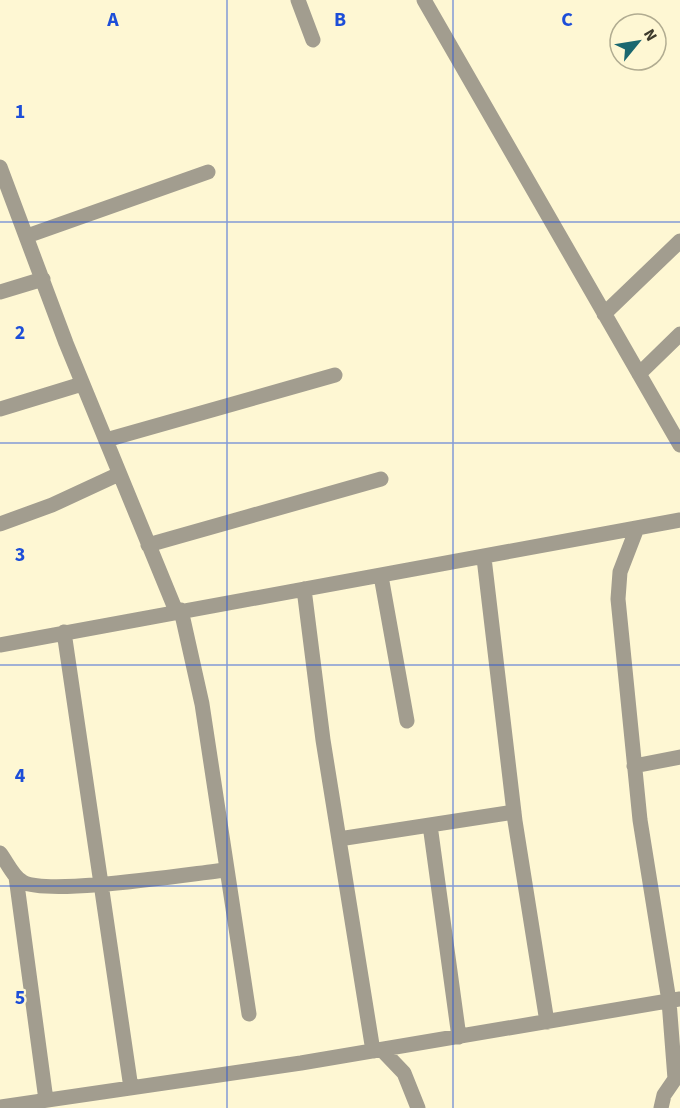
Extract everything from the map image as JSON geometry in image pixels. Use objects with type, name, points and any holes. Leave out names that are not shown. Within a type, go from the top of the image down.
[{"type":"street","points":[[298,0],[313,40]]},
{"type":"street","points":[[430,2],[604,314],[680,445]]},
{"type":"street","points":[[1,171],[118,474],[178,610],[202,704],[249,1014]]},
{"type":"street","points":[[27,236],[208,172]]},
{"type":"street","points":[[604,314],[680,241]]},
{"type":"street","points":[[0,292],[42,279]]},
{"type":"street","points":[[639,374],[680,334]]},
{"type":"street","points":[[106,440],[335,375]]},
{"type":"street","points":[[0,409],[82,384]]},
{"type":"street","points":[[0,524],[52,505],[118,474]]},
{"type":"street","points":[[148,544],[381,479]]},
{"type":"street","points":[[0,645],[178,610],[484,558],[680,520]]},
{"type":"street","points":[[637,528],[620,572],[618,599],[640,820],[675,1000],[678,1079],[664,1095],[661,1108]]},
{"type":"street","points":[[484,558],[514,812],[547,1022]]},
{"type":"street","points":[[381,576],[407,721]]},
{"type":"street","points":[[304,589],[323,740],[378,1050],[404,1073],[418,1108]]},
{"type":"street","points":[[64,632],[131,1088]]},
{"type":"street","points":[[634,766],[680,757]]},
{"type":"street","points":[[339,839],[514,812]]},
{"type":"street","points":[[430,825],[459,1037]]},
{"type":"street","points":[[0,853],[16,877],[46,1100]]},
{"type":"street","points":[[16,877],[34,886],[100,885],[226,870]]},
{"type":"street","points":[[0,1107],[378,1050],[675,1000]]}]
